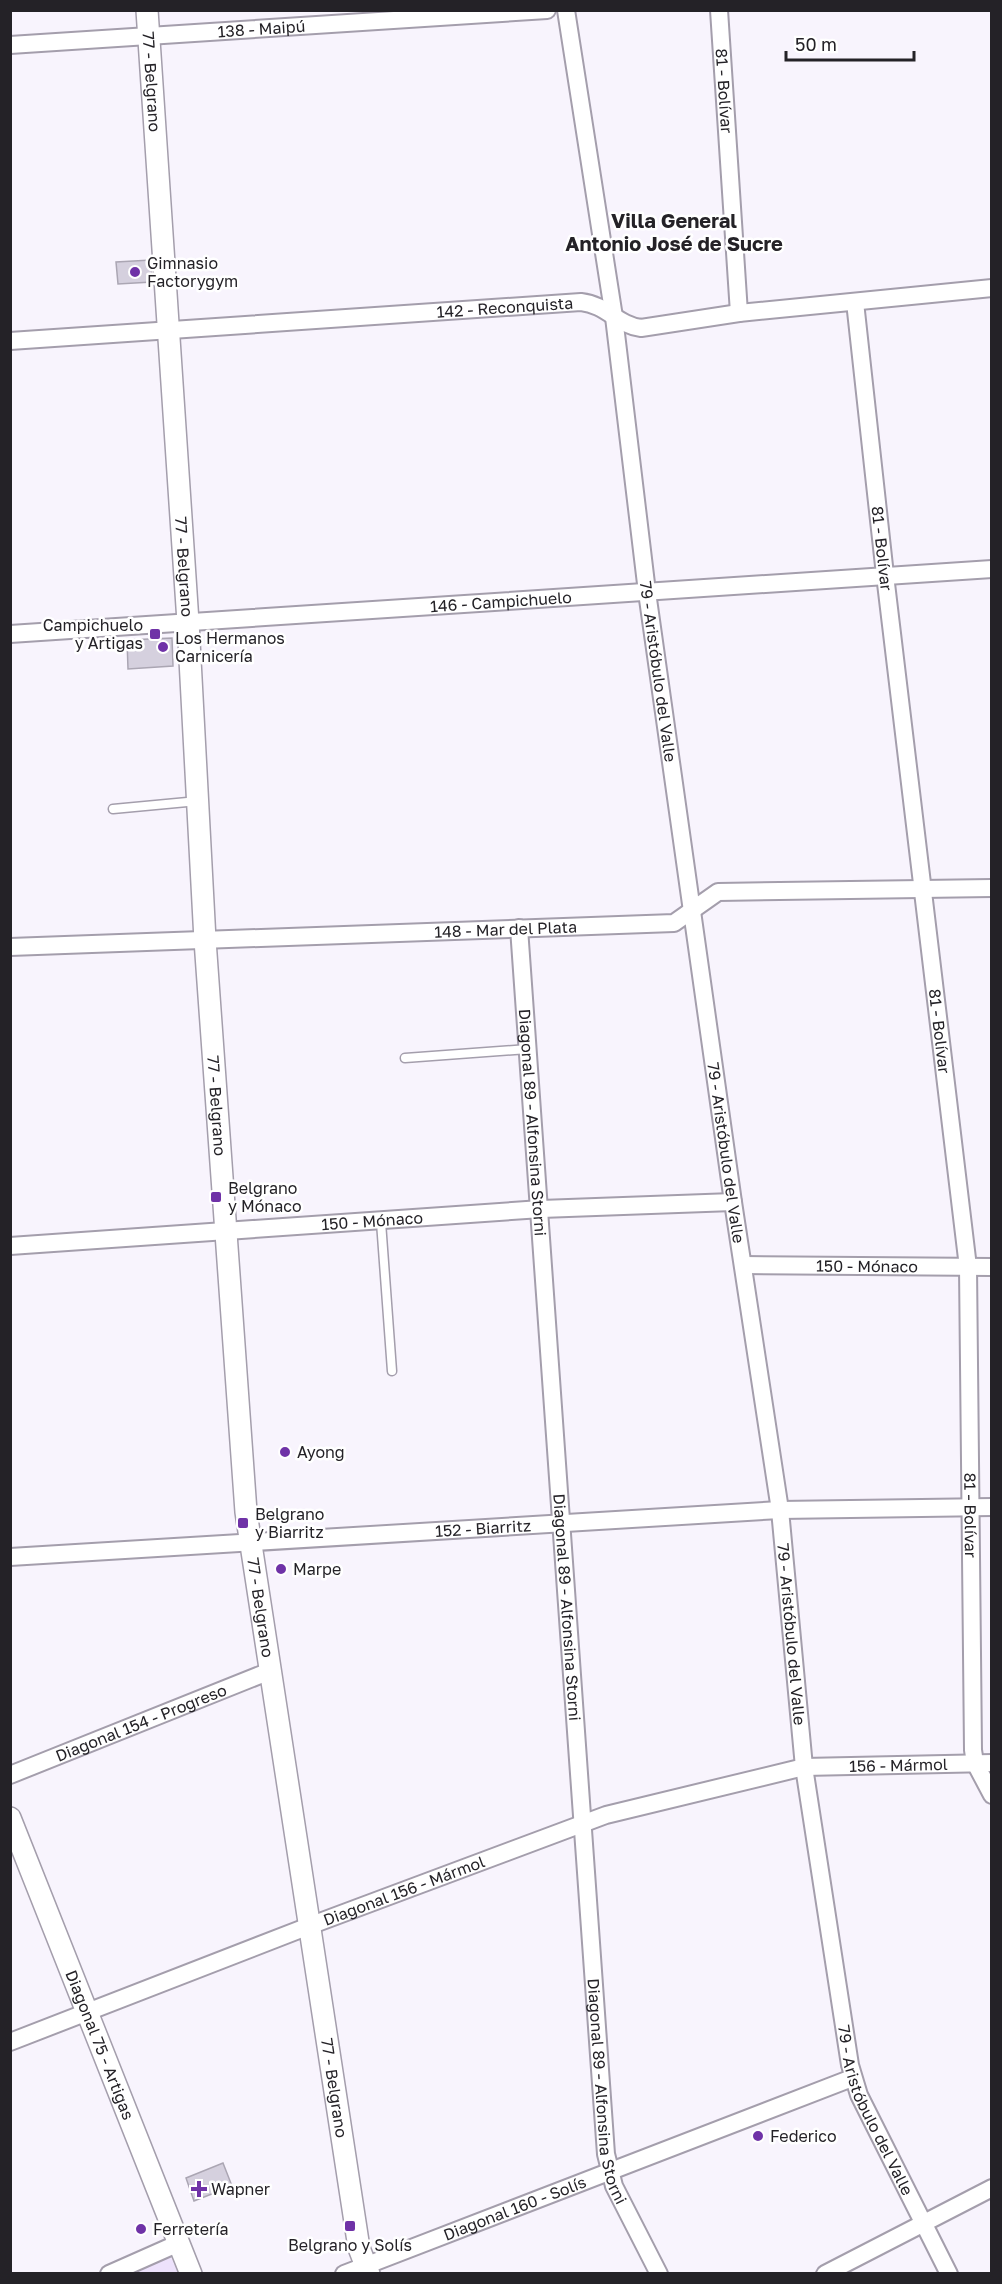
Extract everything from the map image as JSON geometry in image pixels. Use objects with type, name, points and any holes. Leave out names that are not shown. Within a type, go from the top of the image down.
[{"type":"street","name":"77 - Belgrano","points":[[147,10],[188,622],[205,940],[250,1544],[359,2248],[367,2270]]},
{"type":"street","name":"138 - Maipú","points":[[10,45],[547,10]]},
{"type":"street","name":"79 - Aristóbulo del Valle","points":[[566,10],[614,316],[646,592],[733,1203],[780,1509],[804,1767],[852,2078],[949,2274]]},
{"type":"street","name":"81 - Bolívar","points":[[719,10],[738,314]]},
{"type":"street","name":"142 - Reconquista","points":[[10,341],[581,302],[600,305],[631,327],[641,328],[738,314],[992,288]]},
{"type":"street","name":"81 - Bolívar","points":[[855,302],[885,575],[969,1268],[971,1507],[983,1763]]},
{"type":"street","name":"146 - Campichuelo","points":[[10,634],[992,568]]},
{"type":"street","name":"148 - Mar del Plata","points":[[10,947],[675,923],[718,892],[992,888]]},
{"type":"street","name":"Diagonal 89 - Alfonsina Storni","points":[[519,928],[609,2171],[614,2186],[659,2274]]},
{"type":"street","name":"150 - Mónaco","points":[[10,1246],[381,1222],[541,1209],[733,1203]]},
{"type":"street","name":"150 - Mónaco","points":[[743,1265],[992,1267]]},
{"type":"street","name":"152 - Biarritz","points":[[10,1557],[250,1544],[780,1509],[992,1507]]},
{"type":"street","name":"Diagonal 154 - Progreso","points":[[10,1775],[270,1671]]},
{"type":"street","name":"156 - Mármol","points":[[804,1767],[983,1763]]},
{"type":"street","points":[[983,1763],[992,1795]]},
{"type":"street","name":"Diagonal 156 - Mármol","points":[[10,2042],[582,1823],[804,1767]]},
{"type":"street","name":"Diagonal 75 - Artigas","points":[[10,1818],[190,2274]]},
{"type":"street","name":"Diagonal 160 - Solís","points":[[344,2274],[367,2270],[609,2171],[852,2078]]},
{"type":"street","points":[[825,2274],[992,2188]]},
{"type":"street","points":[[109,2274],[179,2243]]},
{"type":"lane","points":[[113,809],[199,801]]},
{"type":"lane","points":[[405,1058],[529,1048]]},
{"type":"lane","points":[[381,1222],[392,1371]]},
{"type":"shaded area","points":[[170,2255],[178,2273],[126,2274]]},
{"type":"building","name":"Gimnasio Factorygym","points":[[151,260],[152,282],[118,284],[116,262]]},
{"type":"building","points":[[172,638],[173,666],[128,669],[127,640]]},
{"type":"building","points":[[223,2163],[232,2186],[194,2201],[186,2178]]},
{"type":"place","name":"Gimnasio Factorygym","points":[[135,272]]},
{"type":"place","name":"Campichuelo y Artigas","points":[[155,634]]},
{"type":"place","name":"Los Hermanos Carnicería","points":[[163,647]]},
{"type":"place","name":"Belgrano y Mónaco","points":[[216,1197]]},
{"type":"place","name":"Ayong","points":[[285,1452]]},
{"type":"place","name":"Belgrano y Biarritz","points":[[243,1523]]},
{"type":"place","name":"Marpe","points":[[281,1569]]},
{"type":"place","name":"Federico","points":[[758,2136]]},
{"type":"place","name":"Wapner","points":[[199,2189]]},
{"type":"place","name":"Belgrano y Solís","points":[[350,2226]]},
{"type":"place","name":"Ferretería","points":[[141,2229]]},
{"type":"district","name":"Villa General Antonio José de Sucre","points":[[674,232]]}]
